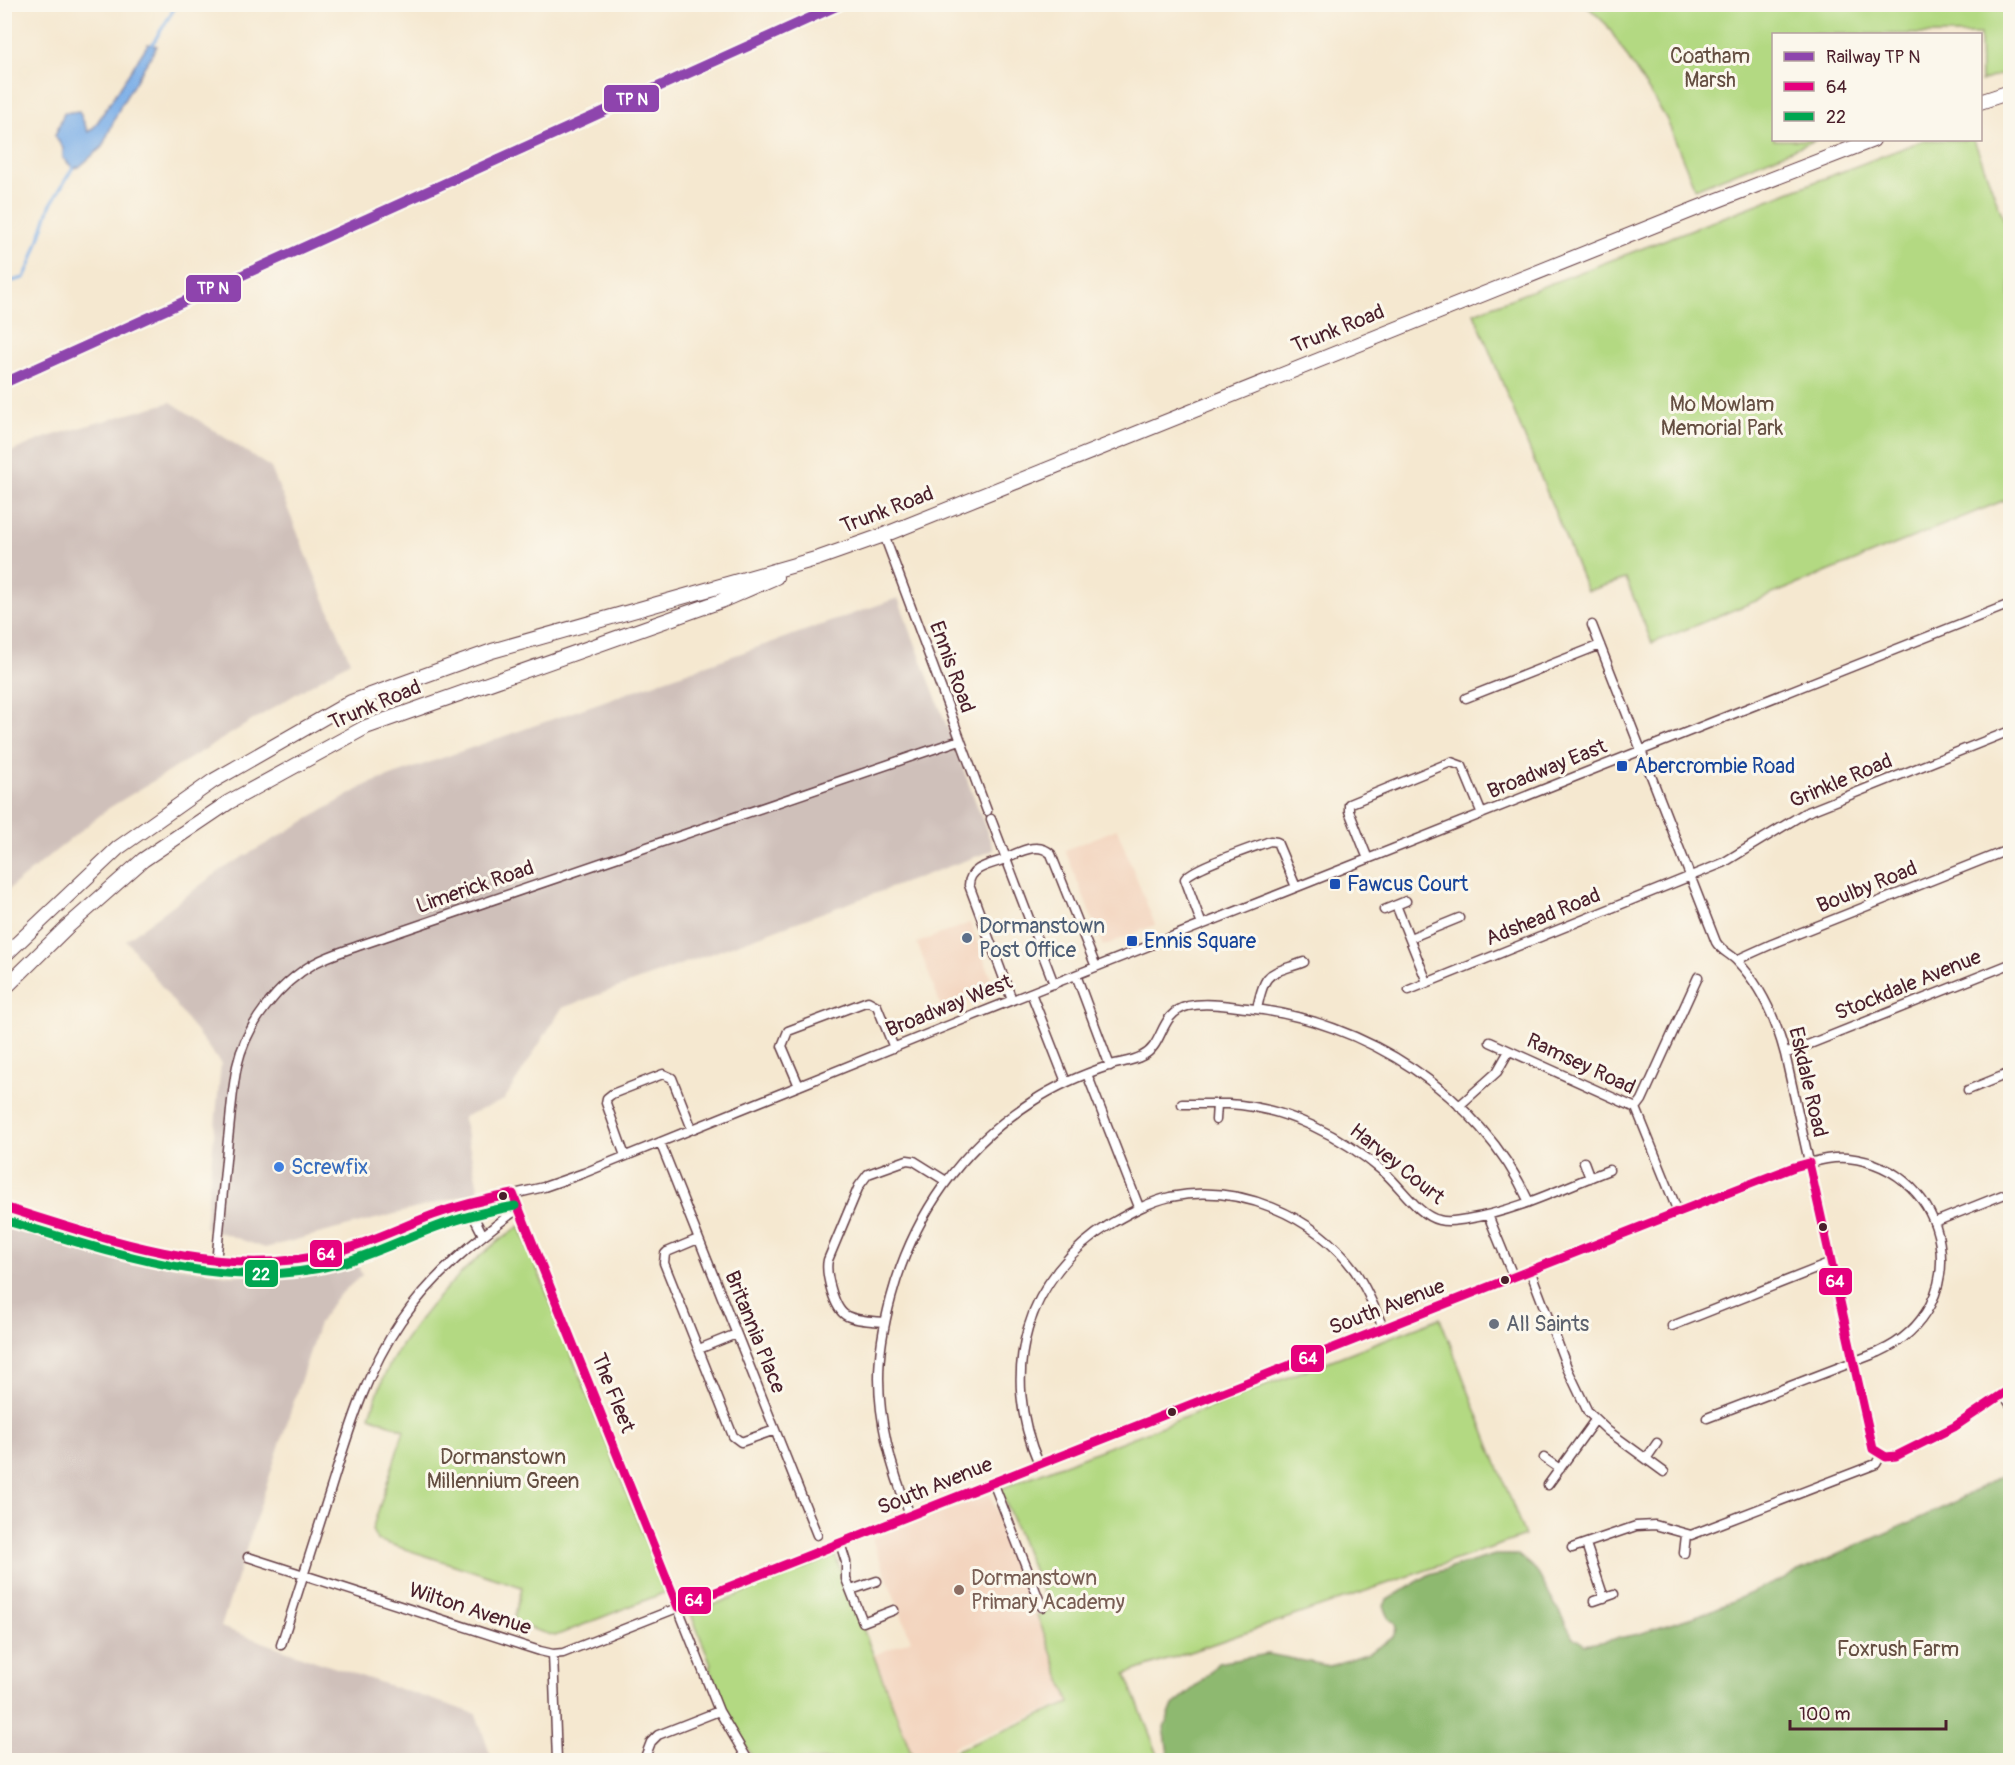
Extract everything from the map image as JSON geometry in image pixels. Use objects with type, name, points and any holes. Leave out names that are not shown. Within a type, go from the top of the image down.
[{"type":"main road","points":[[1982,101],[2010,92]]},
{"type":"main road","name":"Trunk Road","points":[[4,956],[118,848],[213,781],[351,702],[492,651],[819,558],[884,535],[1695,209],[1870,141]]},
{"type":"main road","name":"Trunk Road","points":[[4,989],[66,928],[143,860],[229,802],[366,727],[721,601],[819,558]]},
{"type":"street","name":"Ennis Road","points":[[884,535],[960,741],[1054,984]]},
{"type":"street","name":"Broadway East","points":[[1096,967],[2010,604]]},
{"type":"street","points":[[1592,624],[1691,877]]},
{"type":"street","points":[[1466,698],[1600,645]]},
{"type":"street","name":"Grinkle Road","points":[[1691,877],[1723,863],[1805,813],[2010,731]]},
{"type":"street","name":"Limerick Road","points":[[216,1263],[232,1104],[241,1051],[270,1001],[291,980],[315,963],[358,946],[960,741]]},
{"type":"street","points":[[1368,859],[1349,811],[1349,804],[1441,766],[1455,762],[1462,766],[1482,814]]},
{"type":"street","points":[[1202,925],[1185,883],[1187,875],[1250,849],[1270,841],[1277,842],[1296,887]]},
{"type":"street","points":[[1012,1000],[969,885],[969,879],[974,872],[1006,858],[1035,847],[1042,848],[1051,854],[1096,967]]},
{"type":"street","name":"Boulby Road","points":[[1738,962],[1743,957],[1772,944],[2010,849]]},
{"type":"street","name":"Eskdale Road","points":[[1691,877],[1716,942],[1721,949],[1738,962],[1769,1006],[1785,1054],[1872,1445],[1881,1455]]},
{"type":"street","name":"Adshead Road","points":[[1409,990],[1691,877]]},
{"type":"street","points":[[1384,910],[1407,901]]},
{"type":"street","points":[[1396,905],[1427,982]]},
{"type":"street","points":[[1410,938],[1459,918]]},
{"type":"street","points":[[1257,1009],[1266,978],[1304,962]]},
{"type":"street","name":"Stockdale Avenue","points":[[1785,1054],[2010,964]]},
{"type":"street","name":"Broadway West","points":[[4,1207],[147,1249],[216,1263],[268,1263],[334,1253],[376,1239],[448,1209],[544,1186],[625,1156],[1096,967]]},
{"type":"street","points":[[1076,975],[1110,1066]]},
{"type":"street","points":[[1636,1108],[1642,1100],[1698,977]]},
{"type":"street","points":[[1031,993],[1066,1082]]},
{"type":"street","points":[[799,1086],[782,1046],[788,1030],[868,1001],[877,1006],[894,1048]]},
{"type":"street","points":[[910,1515],[892,1464],[881,1412],[880,1362],[885,1322],[898,1272],[906,1249],[924,1215],[946,1181],[969,1153],[995,1129],[1024,1107],[1066,1082],[1148,1054],[1167,1020],[1178,1010],[1186,1007],[1222,1005],[1257,1009],[1315,1022],[1356,1037],[1416,1072],[1477,1123],[1501,1152],[1519,1179],[1529,1202]]},
{"type":"street","name":"Ramsey Road","points":[[1490,1042],[1636,1108],[1678,1212]]},
{"type":"street","name":"Ramsey Road","points":[[1459,1106],[1497,1072],[1509,1051]]},
{"type":"street","points":[[1968,1090],[2010,1073]]},
{"type":"street","points":[[625,1156],[606,1103],[607,1098],[612,1094],[663,1074],[668,1075],[672,1078],[692,1129]]},
{"type":"street","points":[[1087,1074],[1139,1208]]},
{"type":"street","name":"Harvey Court","points":[[1182,1104],[1216,1104],[1251,1108],[1292,1119],[1339,1139],[1380,1168],[1429,1217],[1449,1222],[1488,1215],[1529,1202],[1609,1170]]},
{"type":"street","points":[[1216,1104],[1216,1120]]},
{"type":"street","name":"Britannia Place","points":[[660,1142],[817,1535]]},
{"type":"street","name":"South Avenue","points":[[678,1606],[1794,1167],[1831,1158],[1846,1158],[1880,1166],[1912,1188],[1935,1222]]},
{"type":"street","points":[[885,1322],[847,1316],[839,1308],[826,1273],[828,1260],[859,1186],[868,1173],[907,1160],[914,1161],[946,1181]]},
{"type":"street","points":[[1584,1162],[1590,1178]]},
{"type":"street","points":[[1707,1418],[1893,1346],[1908,1335],[1929,1310],[1938,1284],[1942,1257],[1935,1222],[2010,1192]]},
{"type":"street","name":"The Fleet","points":[[513,1194],[719,1711],[748,1761]]},
{"type":"street","points":[[1039,1464],[1029,1437],[1021,1393],[1020,1367],[1023,1343],[1032,1316],[1040,1296],[1057,1269],[1098,1232],[1139,1208],[1169,1198],[1201,1194],[1255,1201],[1290,1216],[1320,1235],[1350,1265],[1371,1297],[1383,1328]]},
{"type":"street","points":[[467,1204],[483,1235]]},
{"type":"street","points":[[281,1645],[352,1419],[374,1367],[392,1335],[415,1303],[459,1256],[519,1209]]},
{"type":"street","points":[[1488,1215],[1514,1276]]},
{"type":"street","points":[[698,1239],[667,1252],[663,1258],[733,1436],[737,1440],[747,1441],[775,1430]]},
{"type":"street","points":[[1672,1326],[1831,1263]]},
{"type":"street","points":[[1530,1270],[1579,1396],[1594,1420],[1664,1472]]},
{"type":"street","points":[[699,1349],[736,1334]]},
{"type":"street","points":[[1572,1548],[1636,1526],[1655,1525],[1686,1535],[1697,1533],[1876,1464],[1881,1455],[1891,1458],[1896,1456],[1954,1426],[2007,1391],[2010,1404]]},
{"type":"street","points":[[1548,1485],[1594,1420]]},
{"type":"street","points":[[1646,1459],[1657,1443]]},
{"type":"street","points":[[1544,1458],[1560,1469]]},
{"type":"street","points":[[993,1482],[1042,1607]]},
{"type":"street","points":[[1684,1553],[1686,1535]]},
{"type":"street","points":[[840,1543],[846,1562],[845,1575],[863,1622],[894,1610]]},
{"type":"street","points":[[1586,1544],[1604,1598]]},
{"type":"street","name":"Wilton Avenue","points":[[248,1557],[553,1654],[562,1653],[678,1606]]},
{"type":"street","points":[[851,1590],[877,1581]]},
{"type":"street","points":[[1594,1601],[1614,1594]]},
{"type":"street","points":[[553,1654],[557,1761]]},
{"type":"street","points":[[644,1761],[651,1742],[658,1735],[719,1711]]},
{"type":"shaded area","points":[[171,402],[271,468],[350,661],[109,808],[5,892],[5,454],[47,437]]},
{"type":"shaded area","points":[[898,598],[994,850],[562,1008],[504,1100],[463,1117],[479,1192],[265,1248],[205,1227],[221,1064],[126,940],[221,870],[368,784]]},
{"type":"shaded area","points":[[1117,829],[1155,925],[1103,946],[1065,850]]},
{"type":"shaded area","points":[[970,923],[996,990],[943,1011],[917,943]]},
{"type":"shaded area","points":[[4,1221],[179,1267],[230,1275],[289,1273],[355,1259],[362,1275],[335,1299],[319,1323],[221,1627],[318,1662],[476,1714],[492,1760],[5,1760]]},
{"type":"shaded area","name":"Dormanstown Primary Academy","points":[[990,1494],[1069,1702],[952,1747],[953,1750],[926,1760],[913,1760],[872,1656],[911,1640],[872,1539]]},
{"type":"green space","name":"Coatham Marsh","points":[[1586,5],[2010,5],[2010,71],[1982,81],[1982,33],[1772,33],[1772,141],[1814,141],[1695,189],[1666,118],[1607,25]]},
{"type":"green space","name":"Mo Mowlam Memorial Park","points":[[1921,141],[1974,141],[2010,236],[2010,498],[1652,643],[1626,579],[1587,591],[1474,313]]},
{"type":"green space","name":"Dormanstown Millennium Green","points":[[520,1226],[666,1592],[555,1636],[513,1623],[522,1587],[377,1540],[372,1530],[404,1430],[370,1416],[387,1370],[415,1325],[447,1288],[483,1253]]},
{"type":"green space","points":[[1440,1318],[1525,1536],[1126,1674],[1160,1760],[933,1760],[1070,1703],[1037,1615],[1050,1611],[1000,1489]]},
{"type":"green space","name":"Foxrush Farm","points":[[2010,1471],[2010,1760],[1169,1760],[1164,1727],[1173,1705],[1201,1682],[1218,1663],[1268,1654],[1330,1666],[1369,1653],[1394,1637],[1397,1629],[1396,1623],[1389,1618],[1384,1606],[1387,1600],[1430,1574],[1495,1555],[1518,1555],[1536,1570],[1573,1637],[1585,1645],[1639,1634],[1708,1612],[1949,1505]]},
{"type":"green space","points":[[835,1556],[914,1760],[754,1760],[726,1713],[709,1666],[711,1664],[691,1614]]},
{"type":"water","points":[[148,44],[157,46],[121,105],[102,147],[79,167],[73,168],[63,158],[63,148],[55,136],[64,113],[79,111],[88,132],[95,126]]},
{"type":"waterway","points":[[150,48],[177,4]]},
{"type":"waterway","points":[[4,280],[24,278],[50,206],[75,164]]},
{"type":"transit line","points":[[4,383],[841,4]]},
{"type":"transit line","name":"64","points":[[4,1207],[126,1244],[209,1260],[251,1262],[293,1260],[335,1252],[373,1240],[443,1211],[513,1194],[678,1607],[1678,1212],[1809,1163],[1873,1449],[1886,1457],[1896,1456],[1954,1427],[2010,1389]]},
{"type":"transit line","name":"22","points":[[4,1220],[127,1256],[211,1272],[253,1274],[296,1272],[338,1264],[456,1220],[515,1206]]},
{"type":"place","name":"Abercrombie Road","points":[[1622,766]]},
{"type":"place","name":"Fawcus Court","points":[[1335,884]]},
{"type":"place","name":"Dormanstown Post Office","points":[[967,938]]},
{"type":"place","name":"Ennis Square","points":[[1132,941]]},
{"type":"place","name":"Screwfix","points":[[279,1167]]},
{"type":"place","name":"All Saints","points":[[1494,1324]]},
{"type":"place","name":"Dormanstown Primary Academy","points":[[959,1590]]}]
